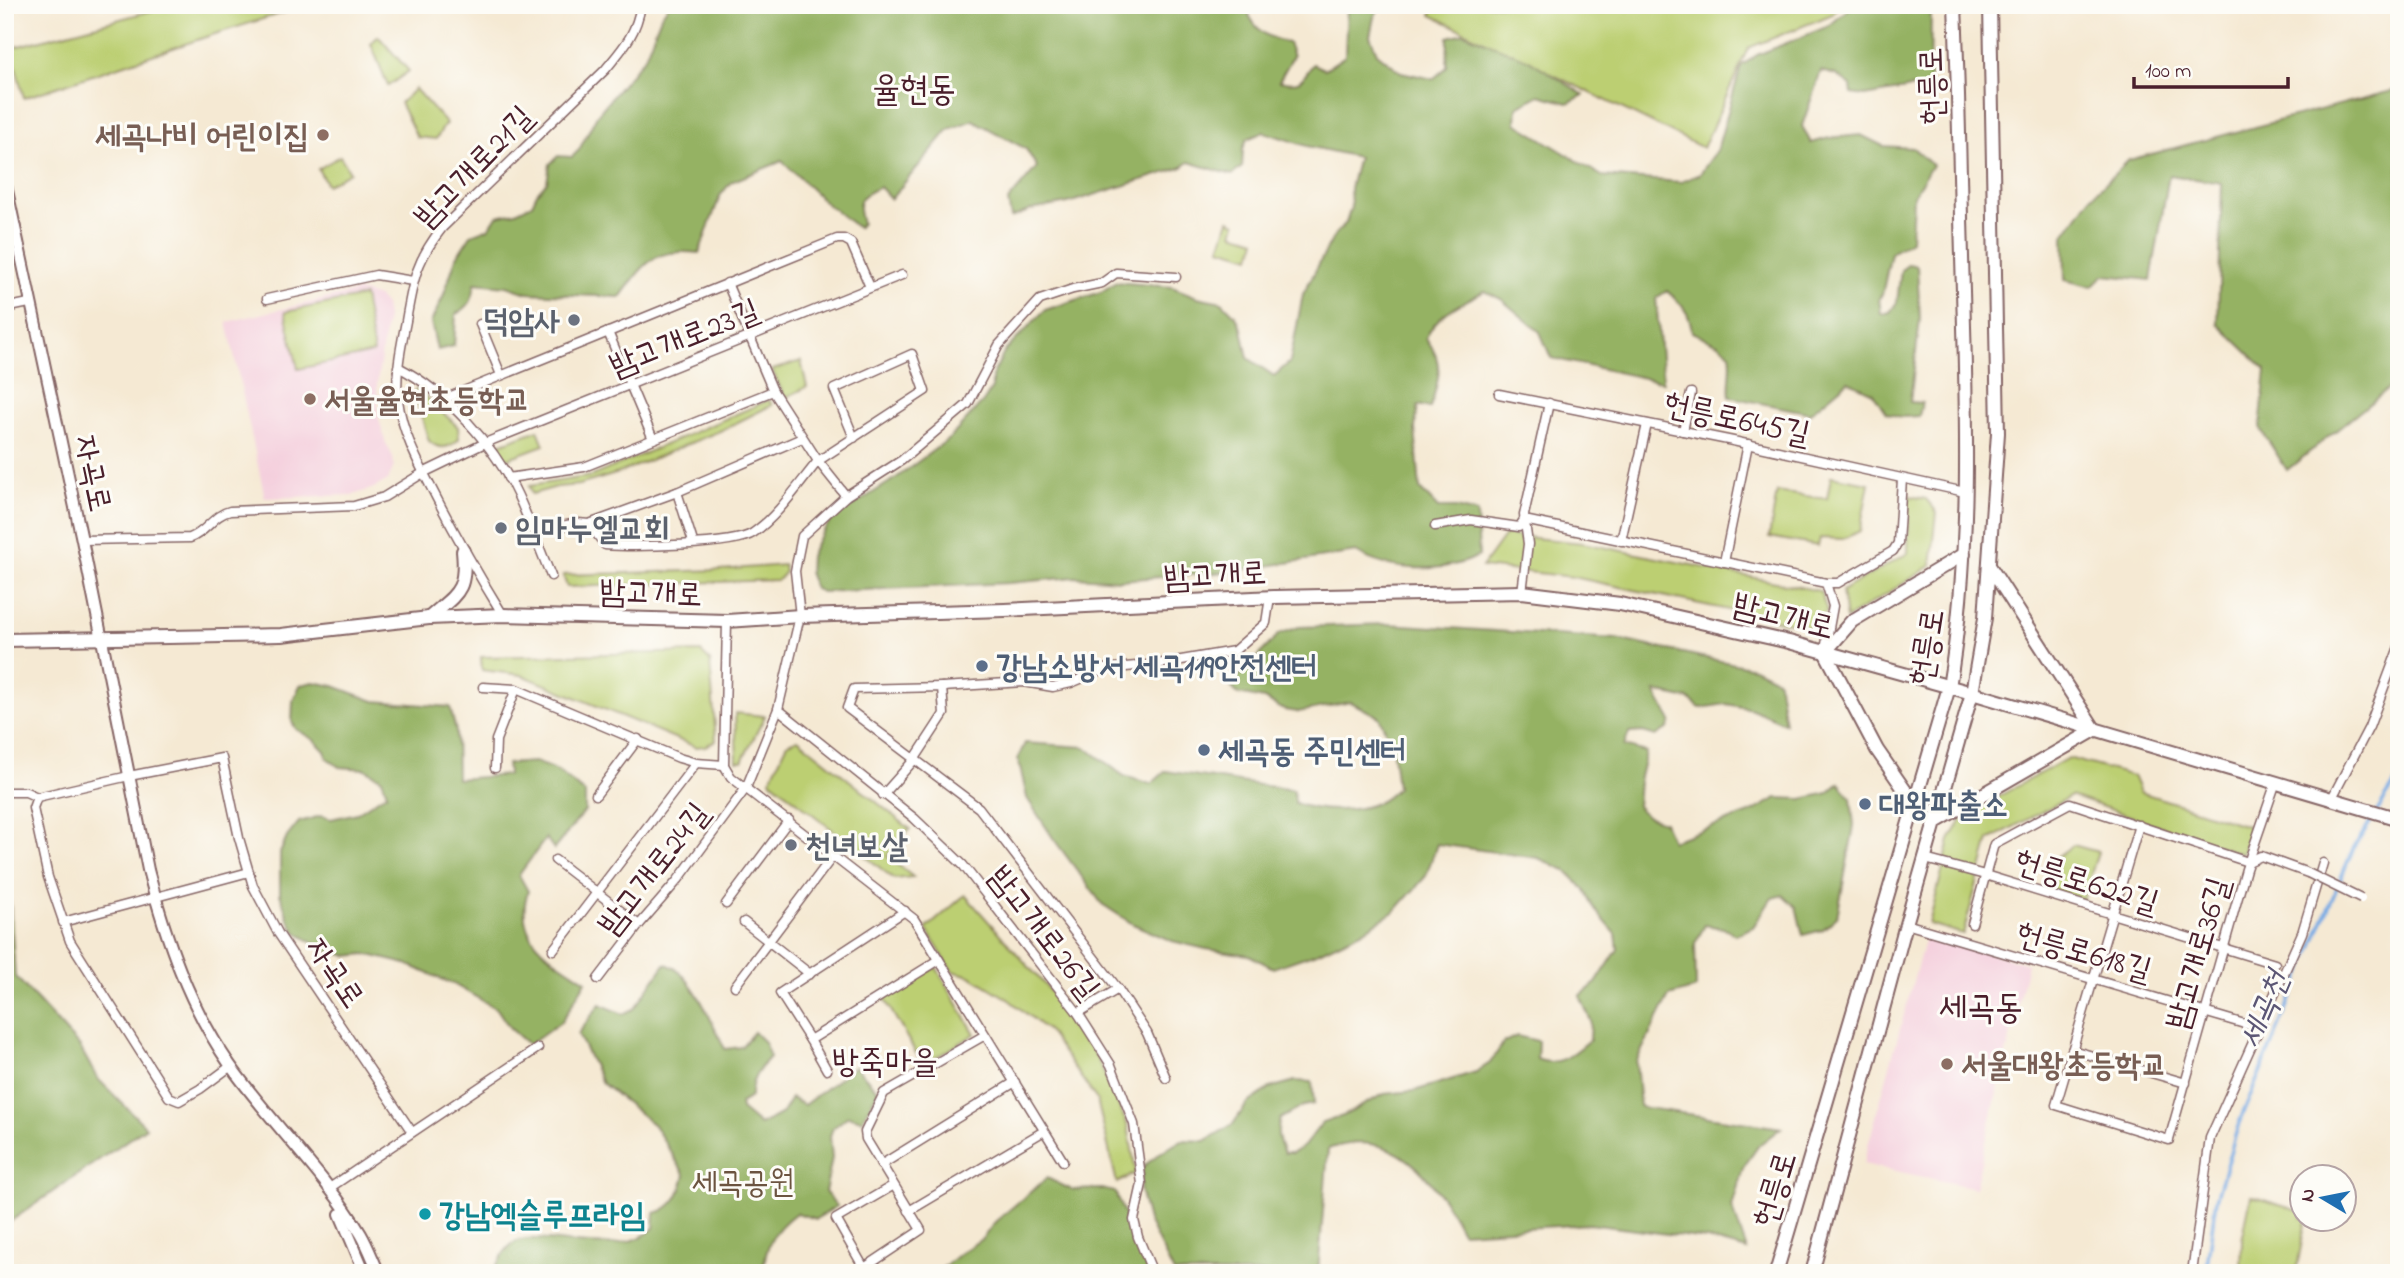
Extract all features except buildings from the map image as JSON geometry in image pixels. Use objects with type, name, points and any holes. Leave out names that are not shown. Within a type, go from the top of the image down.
[{"type":"main road","name":"헌릉로","points":[[1776,1273],[1949,687],[1959,631],[1964,554],[1965,368],[1955,5]]},
{"type":"main road","name":"헌릉로","points":[[1812,1273],[1906,924],[1972,693],[1985,618],[1997,433],[1990,6]]},
{"type":"main road","name":"자곡로","points":[[5,181],[155,898],[186,985],[208,1030],[231,1066],[361,1234],[379,1273]]},
{"type":"main road","points":[[429,618],[458,591],[463,582],[466,573],[463,551]]},
{"type":"main road","points":[[1915,805],[1877,750],[1825,652],[1852,621],[1964,554]]},
{"type":"main road","points":[[1937,821],[2095,730],[1990,568]]},
{"type":"main road","name":"밤고개로","points":[[5,640],[281,635],[429,618],[503,615],[727,621],[1270,597],[1522,592],[1620,604],[1825,652],[2399,819]]},
{"type":"main road","name":"자곡로","points":[[328,1189],[365,1273]]},
{"type":"street","name":"밤고개로21길","points":[[503,615],[463,551],[424,473],[402,420],[398,402],[398,366],[413,281],[422,256],[442,228],[605,70],[621,51],[632,37],[641,5]]},
{"type":"street","name":"밤고개로23길","points":[[444,399],[838,239],[851,243],[870,287]]},
{"type":"street","points":[[746,788],[778,709],[800,616],[795,571],[802,536],[846,496],[902,460],[968,404],[999,345],[1041,300],[1102,283],[1116,273],[1176,277]]},
{"type":"street","points":[[267,299],[376,275],[413,281]]},
{"type":"street","name":"밤고개로23길","points":[[82,540],[190,538],[198,535],[220,514],[354,506],[384,497],[424,473],[485,443],[902,275]]},
{"type":"street","points":[[727,283],[773,391],[802,438],[846,496]]},
{"type":"street","points":[[5,308],[29,303]]},
{"type":"street","points":[[480,324],[501,375]]},
{"type":"street","points":[[608,332],[653,439]]},
{"type":"street","points":[[589,524],[605,545],[631,547],[716,542],[752,534],[778,509],[818,461],[854,438],[925,391],[912,354],[834,389],[854,438]]},
{"type":"street","points":[[398,366],[419,378],[444,399],[485,443],[508,478],[551,576]]},
{"type":"street","points":[[508,478],[584,467],[773,391]]},
{"type":"street","points":[[1683,431],[1691,393]]},
{"type":"street","name":"헌릉로645길","points":[[1499,394],[1748,444],[1965,492]]},
{"type":"street","points":[[1522,592],[1528,544],[1524,520],[1534,463],[1549,403]]},
{"type":"street","points":[[1621,541],[1647,424]]},
{"type":"street","points":[[533,531],[578,523],[589,524],[677,492],[802,438]]},
{"type":"street","points":[[1724,562],[1748,444]]},
{"type":"street","points":[[1524,520],[1826,583],[1838,583],[1893,551],[1898,543],[1902,479]]},
{"type":"street","points":[[677,492],[693,542]]},
{"type":"street","points":[[1435,526],[1471,520],[1520,527],[1524,520]]},
{"type":"street","points":[[1825,652],[1833,606],[1826,583]]},
{"type":"street","points":[[883,795],[914,760],[944,714],[942,687],[1024,682],[1053,687],[1071,683],[1104,669],[1157,664],[1234,651],[1266,623],[1270,597]]},
{"type":"street","name":"밤고개로24길","points":[[727,621],[724,765],[731,777],[905,911],[922,929],[1062,1161]]},
{"type":"street","points":[[2336,799],[2369,727],[2399,648]]},
{"type":"street","name":"밤고개로24길","points":[[483,687],[516,689],[696,764],[724,765]]},
{"type":"street","name":"밤고개로26길","points":[[942,687],[854,689],[847,708],[979,808],[1118,989],[1147,1033],[1166,1078]]},
{"type":"street","points":[[495,768],[496,740],[516,689]]},
{"type":"street","name":"밤고개로26길","points":[[778,709],[914,818],[963,865],[1078,1013],[1111,1065],[1134,1124],[1142,1184],[1134,1220],[1153,1271]]},
{"type":"street","points":[[596,795],[638,739]]},
{"type":"street","name":"자곡로","points":[[129,776],[222,758],[239,838],[253,886],[278,933],[412,1132]]},
{"type":"street","name":"밤고개로24길","points":[[553,950],[696,764]]},
{"type":"street","points":[[5,792],[26,792],[37,797],[129,776]]},
{"type":"street","name":"밤고개로36길","points":[[2072,1050],[2056,1105],[2169,1140],[2248,862],[2276,782]]},
{"type":"street","name":"밤고개로24길","points":[[598,979],[678,880],[746,788]]},
{"type":"street","points":[[37,797],[33,808],[48,877],[70,941],[169,1097],[179,1101],[231,1066]]},
{"type":"street","points":[[1972,923],[1994,844],[2070,803],[2248,862],[2260,856],[2308,873],[2361,899]]},
{"type":"street","points":[[726,904],[789,820]]},
{"type":"street","points":[[2139,825],[2072,1050],[2186,1083]]},
{"type":"street","points":[[735,986],[833,856]]},
{"type":"street","name":"헌릉로622길","points":[[1925,859],[1986,875],[2275,964]]},
{"type":"street","name":"밤고개로24길","points":[[555,860],[598,891]]},
{"type":"street","points":[[2192,1273],[2210,1138],[2302,933],[2323,863]]},
{"type":"street","points":[[63,922],[249,873]]},
{"type":"street","points":[[598,891],[639,925]]},
{"type":"street","points":[[827,1070],[780,993],[905,911]]},
{"type":"street","points":[[744,922],[810,974]]},
{"type":"street","name":"헌릉로618길","points":[[1906,924],[2248,1025]]},
{"type":"street","points":[[810,1040],[939,960]]},
{"type":"street","points":[[1078,1013],[1118,989]]},
{"type":"street","points":[[894,1185],[836,1219],[864,1268],[921,1230],[909,1212],[894,1185],[866,1139],[865,1132],[884,1093],[985,1035]]},
{"type":"street","points":[[328,1189],[538,1048]]},
{"type":"street","points":[[881,1164],[1015,1082]]},
{"type":"street","points":[[909,1212],[1044,1131]]},
{"type":"shaded area","name":"서울율현초등학교","points":[[359,291],[378,297],[385,305],[387,317],[377,384],[378,415],[385,441],[393,457],[394,466],[388,480],[353,495],[265,498],[227,322]]},
{"type":"shaded area","name":"서울대왕초등학교","points":[[1926,934],[2027,964],[1975,1188],[1863,1164]]},
{"type":"green space","points":[[173,5],[308,5],[24,98],[11,48]]},
{"type":"green space","points":[[669,5],[1252,5],[1249,15],[1256,26],[1270,37],[1288,43],[1293,56],[1279,81],[1292,83],[1300,81],[1313,64],[1325,69],[1345,56],[1347,5],[1381,5],[1374,17],[1370,36],[1377,53],[1401,72],[1433,79],[1447,67],[1448,37],[1464,33],[1529,60],[1584,95],[1568,103],[1539,95],[1517,107],[1516,123],[1602,176],[1681,182],[1700,174],[1717,150],[1741,66],[1757,55],[1829,26],[1853,5],[1931,5],[1930,95],[1912,88],[1864,96],[1852,94],[1851,86],[1836,75],[1821,71],[1802,126],[1811,143],[1861,135],[1883,146],[1913,148],[1932,165],[1913,196],[1911,241],[1891,253],[1882,295],[1879,298],[1881,314],[1890,312],[1897,302],[1901,270],[1909,264],[1917,266],[1920,319],[1910,402],[1922,403],[1919,416],[1901,417],[1886,413],[1873,393],[1848,381],[1810,413],[1730,397],[1730,353],[1692,332],[1684,309],[1667,291],[1656,298],[1663,382],[1551,358],[1540,332],[1501,299],[1485,291],[1450,310],[1430,330],[1426,338],[1436,356],[1438,380],[1430,408],[1418,405],[1415,428],[1420,489],[1438,508],[1456,508],[1477,513],[1479,556],[1450,566],[1417,568],[1385,564],[1356,552],[1228,572],[1120,580],[1075,577],[822,592],[815,589],[809,575],[810,556],[832,519],[896,478],[950,438],[983,402],[992,388],[992,376],[1005,351],[1045,310],[1101,292],[1116,282],[1172,287],[1197,297],[1222,302],[1236,316],[1242,329],[1248,358],[1274,376],[1290,362],[1303,294],[1335,234],[1346,223],[1351,207],[1350,188],[1358,157],[1307,146],[1264,132],[1247,139],[1243,149],[1242,167],[1232,175],[1189,162],[1181,168],[1011,218],[1008,201],[1037,167],[1026,149],[973,120],[949,129],[891,199],[880,187],[863,196],[859,204],[862,223],[858,228],[827,204],[782,161],[731,182],[720,196],[699,253],[670,253],[651,260],[620,297],[527,293],[507,286],[475,283],[470,301],[456,314],[454,346],[437,350],[431,322],[456,258],[471,235],[489,228],[497,216],[516,212],[532,204],[547,182],[550,164],[558,156],[572,157],[579,150],[597,115],[645,57],[661,16]]},
{"type":"green space","points":[[1434,5],[1840,5],[1833,14],[1748,48],[1703,148],[1431,15]]},
{"type":"green space","points":[[378,36],[409,71],[388,86],[371,44]]},
{"type":"green space","points":[[415,89],[446,123],[436,139],[417,137],[400,103]]},
{"type":"green space","points":[[2399,89],[2399,380],[2287,470],[2260,428],[2266,370],[2218,324],[2222,183],[2169,175],[2151,280],[2104,275],[2092,287],[2065,280],[2064,235],[2091,197],[2129,160]]},
{"type":"green space","points":[[340,156],[350,172],[327,185],[318,169]]},
{"type":"green space","points":[[1229,220],[1236,223],[1233,233],[1256,240],[1251,257],[1220,248]]},
{"type":"green space","points":[[364,296],[374,353],[298,369],[285,312]]},
{"type":"green space","points":[[801,361],[807,387],[785,398],[772,370]]},
{"type":"green space","points":[[418,389],[458,427],[459,439],[452,445],[440,447],[429,441],[415,395],[415,390]]},
{"type":"green space","points":[[769,400],[772,405],[722,430],[619,473],[579,485],[557,487],[532,494],[529,486],[592,476]]},
{"type":"green space","points":[[538,430],[544,445],[506,459],[494,446]]},
{"type":"green space","points":[[1831,476],[1869,483],[1860,531],[1843,539],[1820,538],[1818,546],[1769,537],[1777,492],[1827,499]]},
{"type":"green space","points":[[1909,496],[1926,499],[1937,512],[1931,566],[1846,619],[1842,591],[1908,553]]},
{"type":"green space","points":[[1505,535],[1583,543],[1820,591],[1827,611],[1813,628],[1573,577],[1482,567]]},
{"type":"green space","points":[[784,565],[785,572],[778,580],[567,587],[563,575],[720,570]]},
{"type":"green space","points":[[1388,624],[1616,639],[1754,668],[1778,680],[1785,723],[1752,709],[1726,704],[1700,708],[1689,699],[1655,692],[1671,721],[1668,728],[1656,736],[1643,732],[1629,733],[1624,746],[1646,752],[1639,781],[1637,806],[1646,816],[1664,822],[1672,841],[1750,813],[1777,798],[1802,799],[1828,793],[1839,783],[1851,798],[1854,826],[1837,917],[1822,930],[1803,935],[1796,907],[1783,895],[1772,898],[1753,927],[1735,935],[1723,928],[1705,925],[1695,943],[1696,988],[1669,996],[1636,1062],[1640,1107],[1781,1128],[1759,1145],[1743,1168],[1732,1207],[1747,1250],[1707,1239],[1589,1224],[1462,1232],[1439,1193],[1410,1162],[1393,1151],[1373,1144],[1352,1144],[1328,1149],[1318,1273],[1174,1273],[1148,1221],[1140,1189],[1143,1167],[1182,1140],[1205,1141],[1233,1124],[1247,1104],[1270,1088],[1295,1081],[1312,1082],[1314,1104],[1303,1106],[1280,1119],[1280,1144],[1284,1153],[1292,1153],[1304,1146],[1322,1123],[1343,1116],[1384,1094],[1414,1091],[1476,1072],[1490,1063],[1504,1042],[1517,1036],[1538,1041],[1537,1059],[1545,1062],[1566,1058],[1590,1040],[1591,1021],[1580,996],[1596,983],[1618,949],[1616,934],[1595,910],[1584,889],[1565,870],[1538,858],[1437,844],[1426,876],[1395,911],[1361,932],[1319,952],[1273,968],[1249,955],[1172,941],[1133,924],[1102,904],[1027,798],[1018,758],[1025,743],[1085,747],[1124,776],[1151,784],[1166,771],[1293,790],[1295,803],[1315,808],[1348,810],[1379,802],[1397,788],[1392,744],[1379,717],[1351,702],[1298,712],[1284,710],[1264,699],[1238,694],[1231,687],[1279,634],[1299,627]]},
{"type":"green space","points":[[701,652],[710,661],[716,741],[696,747],[522,675],[482,670],[481,657]]},
{"type":"green space","points":[[313,682],[334,686],[374,701],[450,707],[456,731],[457,779],[508,775],[507,764],[535,762],[558,771],[585,793],[585,811],[554,849],[546,838],[519,875],[528,891],[525,908],[530,935],[548,955],[586,981],[562,1021],[529,1045],[510,1028],[497,1009],[453,984],[406,964],[365,954],[348,956],[322,949],[295,931],[280,894],[280,853],[287,837],[299,822],[321,816],[331,819],[357,813],[387,793],[382,779],[365,769],[339,767],[327,758],[325,751],[314,740],[296,729],[292,722],[293,701],[300,685]]},
{"type":"green space","points":[[735,713],[765,716],[742,761],[737,761]]},
{"type":"green space","points":[[798,739],[910,829],[887,856],[913,877],[894,879],[770,780],[788,743]]},
{"type":"green space","points":[[2068,758],[2133,776],[2140,792],[2250,827],[2242,854],[2071,796],[1989,840],[1963,934],[1929,924],[1950,840],[1965,815]]},
{"type":"green space","points":[[2073,845],[2098,852],[2083,900],[2047,888],[2055,858]]},
{"type":"green space","points":[[5,878],[9,887],[15,976],[80,1047],[97,1078],[146,1127],[5,1225]]},
{"type":"green space","points":[[965,895],[1045,985],[1090,1043],[1128,1126],[1136,1173],[1117,1183],[1097,1100],[1048,1031],[1008,999],[970,976],[952,971],[926,929]]},
{"type":"green space","name":"세곡공원","points":[[665,964],[675,968],[693,987],[725,1049],[741,1047],[754,1032],[764,1042],[770,1057],[756,1075],[751,1097],[740,1103],[741,1109],[760,1125],[782,1113],[791,1098],[804,1105],[855,1066],[878,1091],[862,1120],[848,1116],[833,1128],[830,1136],[832,1158],[825,1192],[837,1206],[816,1219],[796,1213],[781,1226],[772,1239],[762,1273],[492,1273],[508,1248],[523,1239],[618,1244],[643,1236],[654,1228],[655,1213],[667,1208],[679,1194],[685,1175],[654,1125],[602,1083],[578,1034],[600,1004],[623,1014],[634,1009]]},
{"type":"green space","points":[[936,967],[975,1034],[923,1065],[884,998]]},
{"type":"green space","points":[[1047,1178],[1072,1190],[1101,1189],[1115,1192],[1149,1273],[937,1273],[983,1238],[995,1222]]},
{"type":"green space","points":[[2251,1196],[2288,1208],[2288,1232],[2304,1232],[2296,1273],[2241,1273],[2242,1240]]},
{"type":"waterway","name":"세곡천","points":[[2206,1273],[2216,1199],[2239,1123],[2353,849],[2399,777]]},
{"type":"place","name":"세곡나비 어린이집","points":[[323,135]]},
{"type":"place","name":"덕암사","points":[[574,320]]},
{"type":"place","name":"서울율현초등학교","points":[[310,399]]},
{"type":"place","name":"임마누엘교회","points":[[501,528]]},
{"type":"place","name":"강남소방서 세곡119안전센터","points":[[982,666]]},
{"type":"place","name":"세곡동 주민센터","points":[[1204,750]]},
{"type":"place","name":"대왕파출소","points":[[1865,804]]},
{"type":"place","name":"천녀보살","points":[[791,845]]},
{"type":"place","name":"서울대왕초등학교","points":[[1947,1064]]},
{"type":"place","name":"강남엑슬루프라임","points":[[425,1214]]},
{"type":"district","name":"율현동","points":[[914,88]]},
{"type":"district","name":"세곡동","points":[[1981,1006]]},
{"type":"district","name":"방죽마을","points":[[885,1060]]}]
